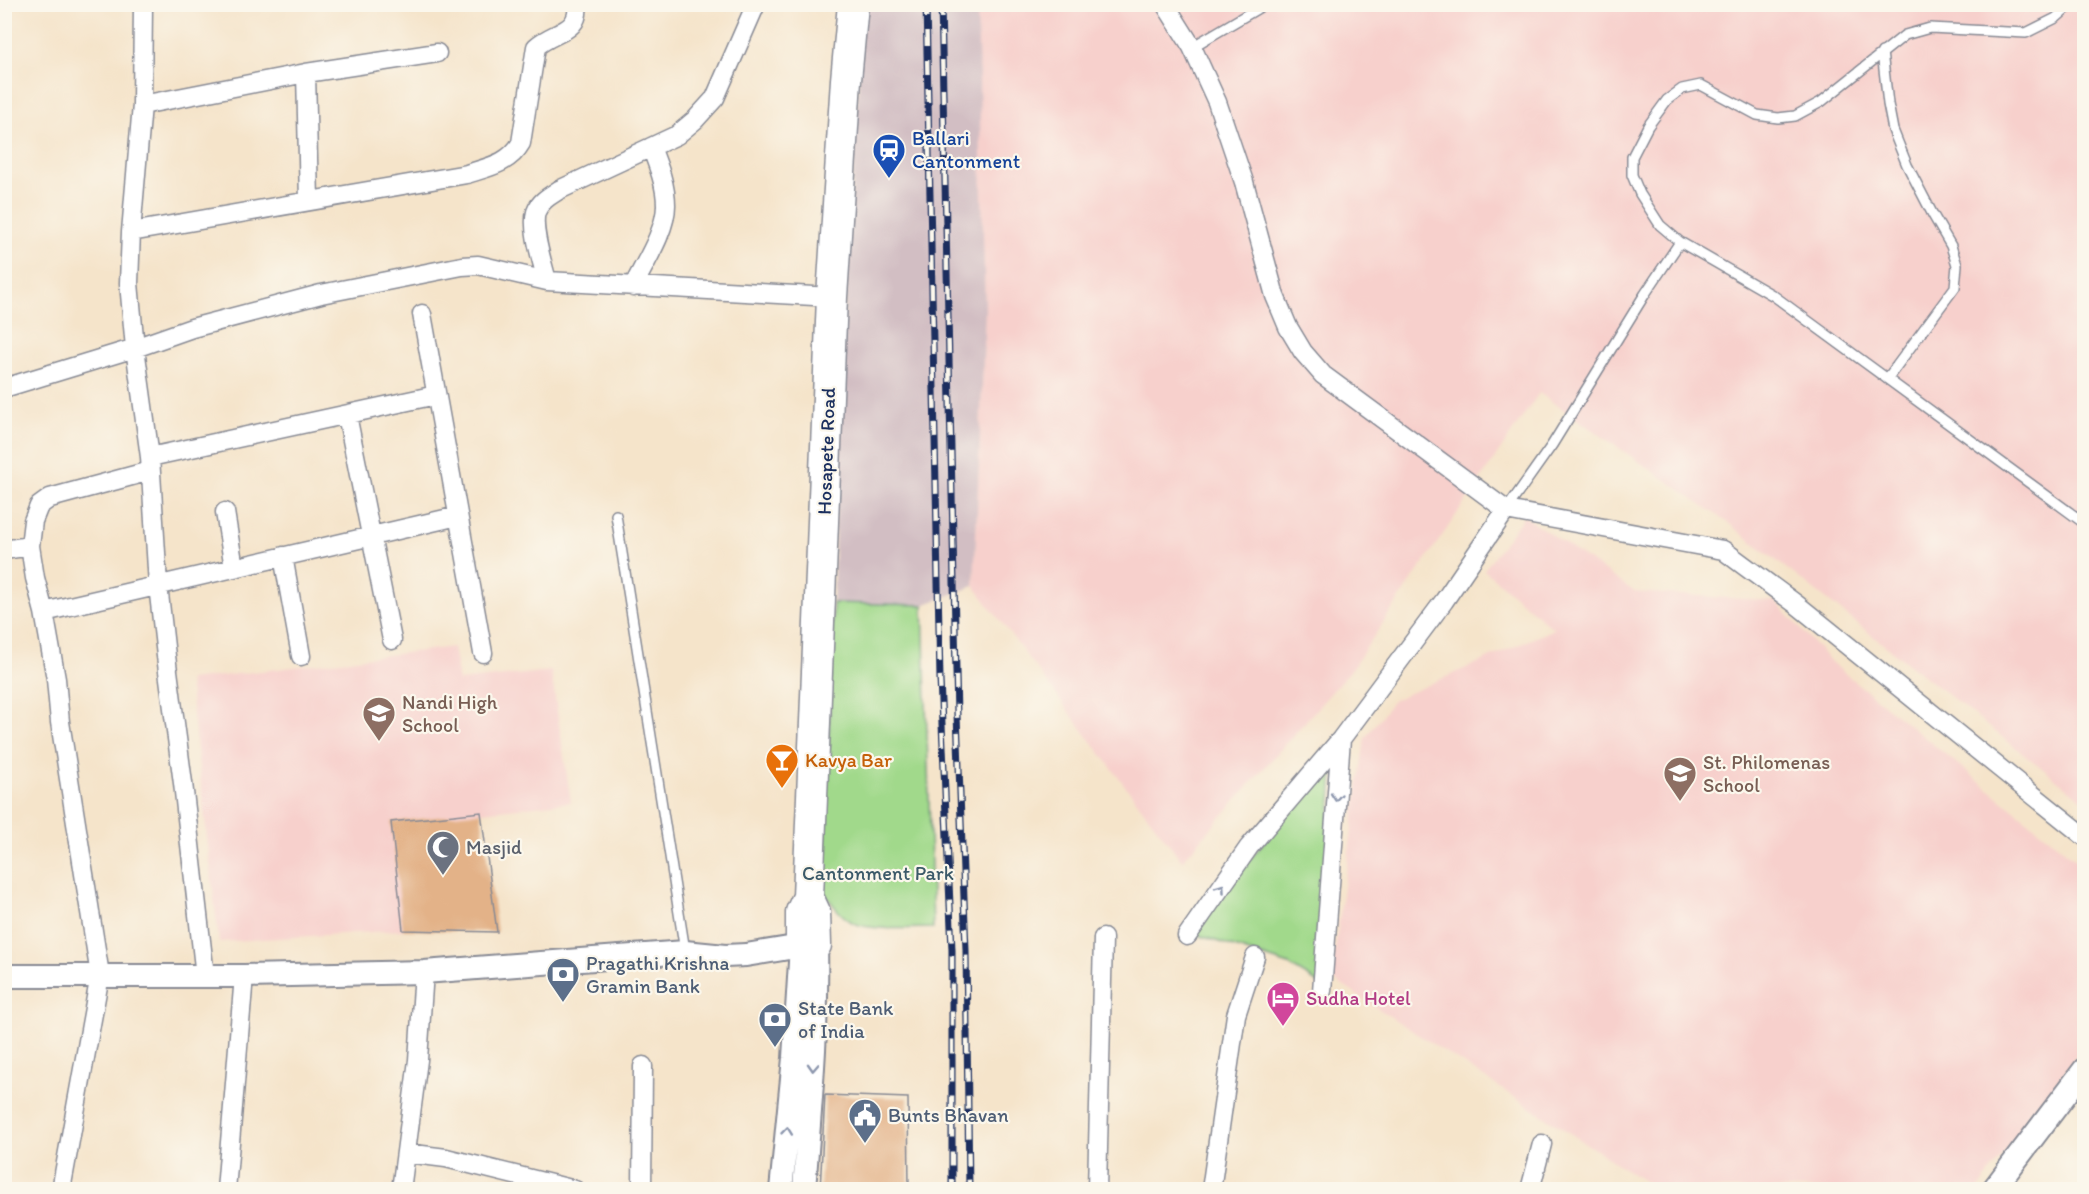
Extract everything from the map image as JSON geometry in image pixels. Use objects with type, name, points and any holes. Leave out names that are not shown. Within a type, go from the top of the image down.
[{"type":"highway","name":"Hosapete Road","points":[[808,946],[815,912],[808,897],[832,297],[853,4]]},
{"type":"street","points":[[143,4],[142,105],[129,283],[150,464],[158,585],[205,976]]},
{"type":"street","points":[[131,232],[467,174],[506,161],[521,143],[536,47],[572,27],[579,15],[577,4]]},
{"type":"street","points":[[547,281],[534,223],[536,211],[544,200],[559,190],[677,135],[695,120],[715,98],[756,4]]},
{"type":"street","points":[[1165,4],[1192,46],[1217,102],[1237,162],[1275,296],[1288,327],[1303,352],[1323,375],[1506,510],[1723,550],[1796,604],[2085,836]]},
{"type":"street","points":[[142,105],[306,73],[437,53]]},
{"type":"street","points":[[306,73],[309,201]]},
{"type":"street","points":[[633,287],[664,224],[666,205],[661,174],[651,147]]},
{"type":"street","points":[[4,388],[192,328],[321,294],[462,266],[478,265],[547,281],[832,297]]},
{"type":"street","points":[[422,314],[483,653]]},
{"type":"street","points":[[61,1190],[100,975],[60,722],[56,679],[30,546],[33,520],[39,506],[50,498],[150,464],[436,395]]},
{"type":"street","points":[[346,415],[392,639]]},
{"type":"street","points":[[1187,936],[1249,847],[1341,739],[1444,601],[1506,510]]},
{"type":"street","points":[[225,512],[234,568]]},
{"type":"street","points":[[44,612],[458,516]]},
{"type":"street","points":[[4,550],[30,546]]},
{"type":"street","points":[[283,556],[301,656]]},
{"type":"street","points":[[1322,991],[1341,739]]},
{"type":"street","points":[[1097,1190],[1103,938]]},
{"type":"street","points":[[4,976],[244,976],[424,972],[685,952],[725,956],[766,953],[808,946]]},
{"type":"street","points":[[781,1190],[808,946]]},
{"type":"street","points":[[804,1190],[817,985],[808,946]]},
{"type":"street","points":[[1211,1190],[1236,1015],[1255,957]]},
{"type":"street","points":[[401,1190],[418,1060],[424,972]]},
{"type":"street","points":[[226,1190],[244,976]]},
{"type":"street","points":[[642,1190],[643,1066]]},
{"type":"street","points":[[1993,1190],[2085,1070]]},
{"type":"street","points":[[1530,1190],[1542,1144]]},
{"type":"street","points":[[406,1153],[465,1162],[575,1190]]},
{"type":"lane","points":[[1192,46],[1265,4]]},
{"type":"lane","points":[[2072,4],[2056,18],[2026,33],[1930,28],[1905,35],[1821,102],[1795,116],[1778,118],[1757,115],[1701,85],[1682,89],[1667,100],[1648,126],[1632,157],[1632,175],[1640,194],[1659,225],[1680,243],[1774,296],[2085,523]]},
{"type":"lane","points":[[1882,52],[1893,130],[1907,165],[1951,246],[1957,266],[1956,287],[1887,379]]},
{"type":"lane","points":[[1506,510],[1552,445],[1645,294],[1680,243]]},
{"type":"lane","points":[[616,515],[685,952]]},
{"type":"shaded area","points":[[863,5],[977,5],[985,309],[974,586],[923,605],[833,603],[839,409]]},
{"type":"shaded area","points":[[976,5],[2084,5],[2084,801],[1727,522],[1539,393],[1351,670],[1182,861],[974,586],[985,309]]},
{"type":"shaded area","name":"St. Philomenas School","points":[[1524,516],[1635,592],[1775,601],[1832,663],[2084,866],[2084,1046],[1978,1189],[1656,1189],[1331,978],[1365,738],[1394,700],[1554,629],[1484,570]]},
{"type":"shaded area","name":"Nandi High School","points":[[453,647],[459,681],[551,671],[571,802],[391,822],[403,930],[219,942],[189,680]]},
{"type":"green space","name":"Cantonment Park","points":[[833,603],[923,605],[933,928],[861,926],[837,910],[824,893]]},
{"type":"green space","points":[[1334,753],[1320,984],[1289,965],[1192,933]]},
{"type":"building","name":"Masjid","points":[[481,812],[497,932],[403,930],[391,822]]},
{"type":"building","name":"Bunts Bhavan","points":[[825,1095],[908,1098],[909,1190],[820,1190]]},
{"type":"railway","points":[[926,4],[940,679],[952,950],[952,1190]]},
{"type":"railway","points":[[941,4],[957,715],[966,950],[969,1190]]},
{"type":"place","name":"Ballari Cantonment","points":[[889,179]]},
{"type":"place","name":"Nandi High School","points":[[379,742]]},
{"type":"place","name":"Kavya Bar","points":[[782,789]]},
{"type":"place","name":"St. Philomenas School","points":[[1680,802]]},
{"type":"place","name":"Masjid","points":[[443,876]]},
{"type":"place","name":"Pragathi Krishna Gramin Bank","points":[[563,1003]]},
{"type":"place","name":"Sudha Hotel","points":[[1283,1027]]},
{"type":"place","name":"State Bank of India","points":[[775,1048]]},
{"type":"place","name":"Bunts Bhavan","points":[[865,1144]]}]
